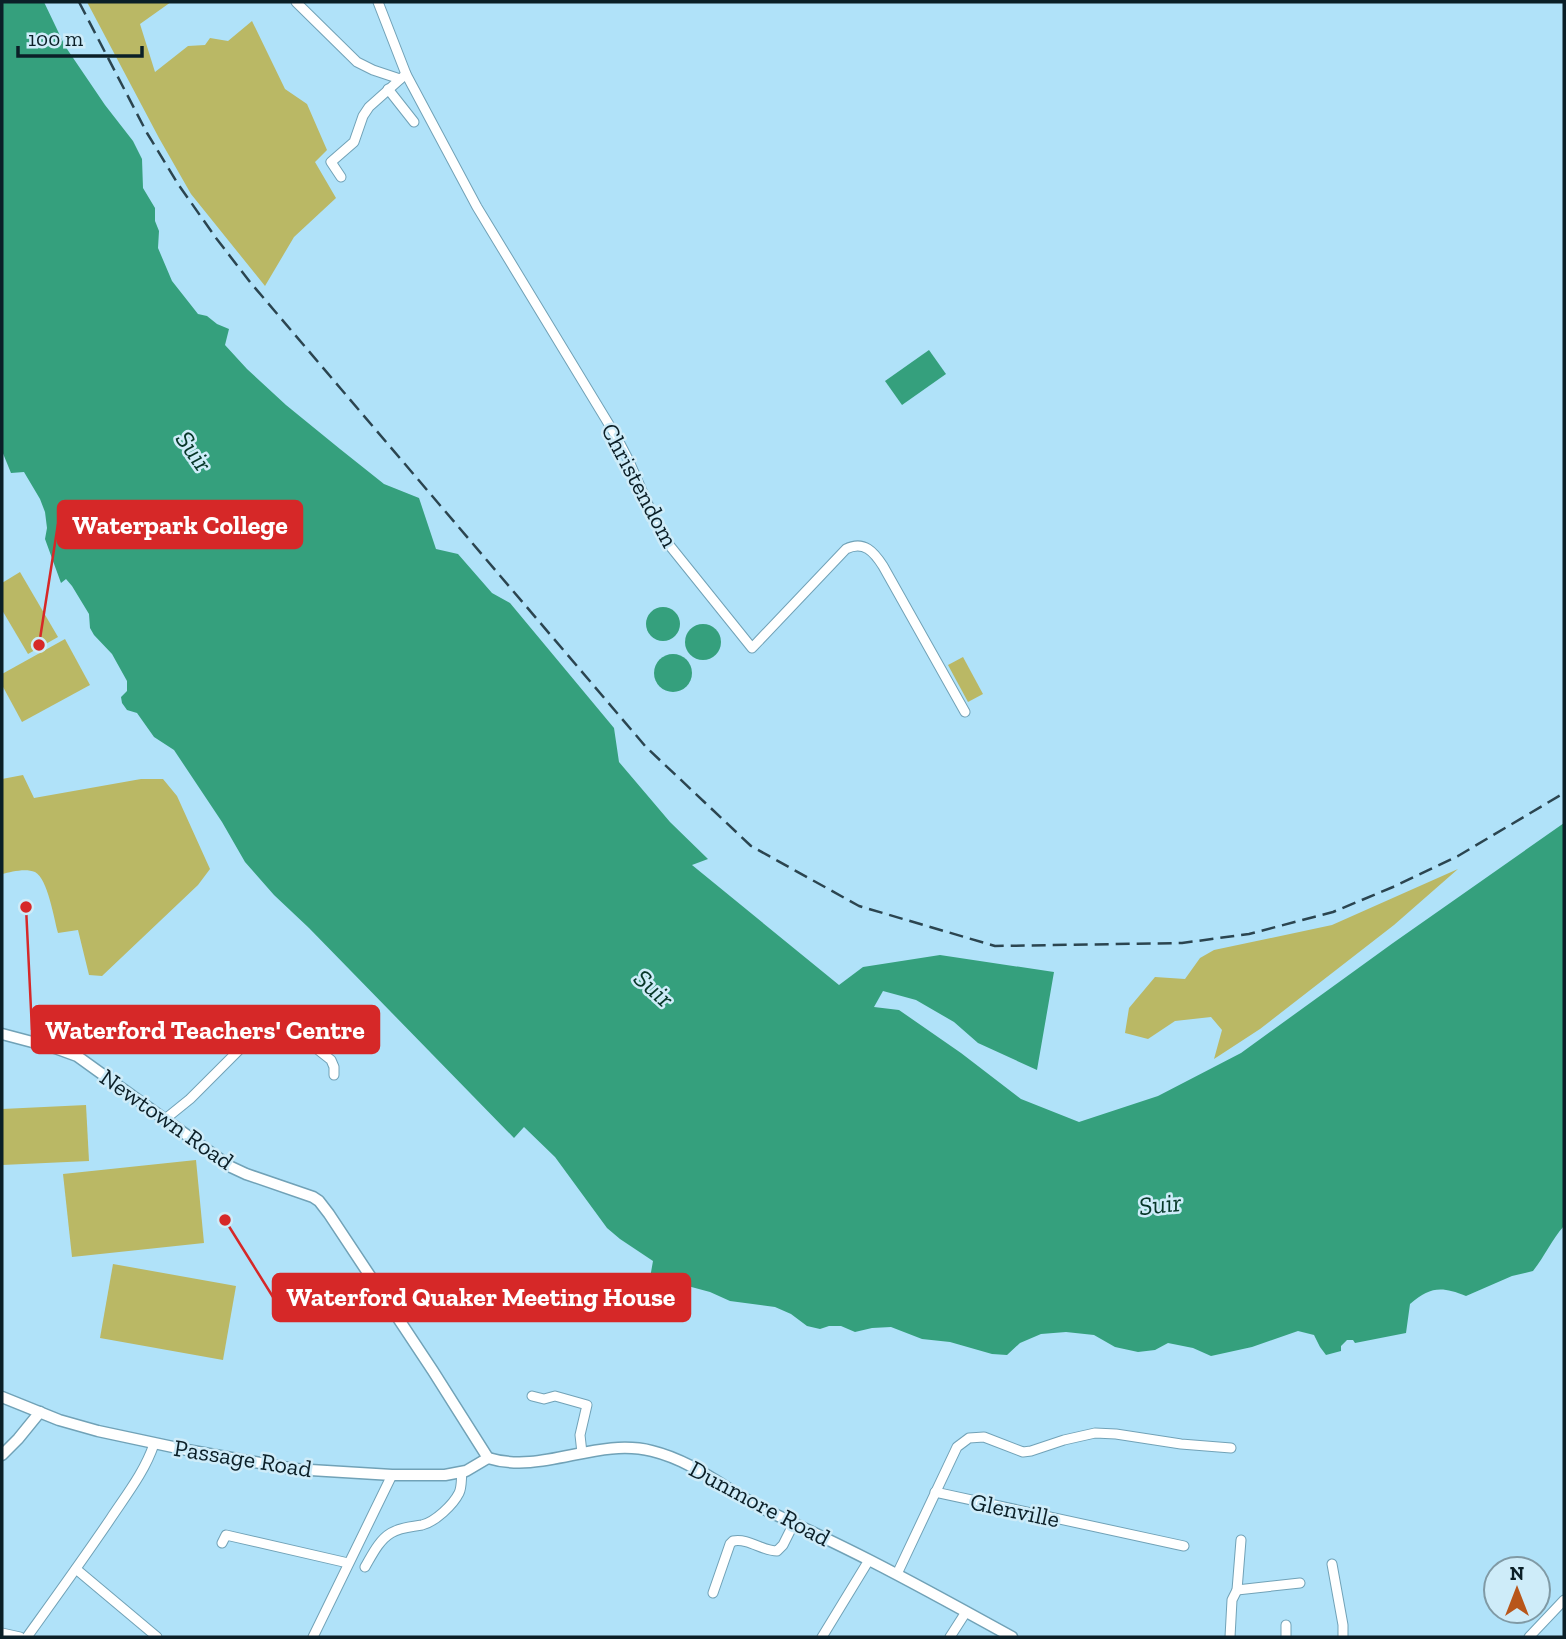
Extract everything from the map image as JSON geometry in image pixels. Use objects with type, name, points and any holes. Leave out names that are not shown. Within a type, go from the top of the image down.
[{"type":"main road","name":"Newtown Road","points":[[2,1034],[77,1056],[218,1158],[242,1172],[319,1201],[488,1458]]},
{"type":"main road","name":"Passage Road","points":[[2,1397],[76,1426],[155,1444],[294,1469],[433,1475],[462,1472],[488,1458]]},
{"type":"main road","points":[[2,1455],[40,1412]]},
{"type":"main road","name":"Dunmore Road","points":[[488,1458],[527,1463],[628,1447],[663,1454],[692,1466],[756,1504],[897,1574],[1012,1637]]},
{"type":"street","points":[[296,2],[357,62],[373,70],[403,77]]},
{"type":"street","name":"Christendom","points":[[378,2],[403,77],[477,207],[616,436],[662,536],[752,648],[846,549],[854,545],[866,547],[875,553],[883,566],[965,712]]},
{"type":"street","points":[[341,177],[331,162],[354,142],[369,107],[403,77]]},
{"type":"street","points":[[388,89],[414,122]]},
{"type":"street","points":[[164,1120],[190,1099],[274,1015],[331,1060],[334,1075]]},
{"type":"street","points":[[533,1396],[544,1399],[555,1396],[587,1405],[580,1435],[582,1453]]},
{"type":"street","points":[[897,1574],[957,1447],[969,1438],[984,1437],[1023,1452],[1095,1433],[1231,1448]]},
{"type":"street","points":[[27,1637],[143,1470],[155,1444]]},
{"type":"street","points":[[365,1567],[388,1534],[398,1529],[426,1524],[452,1503],[461,1486],[462,1472]]},
{"type":"street","points":[[313,1637],[391,1475]]},
{"type":"street","name":"Glenville","points":[[935,1492],[1184,1546]]},
{"type":"street","points":[[713,1593],[733,1541],[743,1540],[777,1551],[794,1523]]},
{"type":"street","points":[[222,1543],[226,1535],[348,1563]]},
{"type":"street","points":[[1230,1637],[1232,1600],[1237,1590],[1241,1540]]},
{"type":"street","points":[[822,1637],[869,1560]]},
{"type":"street","points":[[1332,1564],[1343,1637]]},
{"type":"street","points":[[76,1569],[158,1637]]},
{"type":"street","points":[[1237,1590],[1300,1583]]},
{"type":"street","points":[[1529,1637],[1564,1600]]},
{"type":"street","points":[[950,1637],[967,1612]]},
{"type":"street","points":[[1286,1625],[1286,1637]]},
{"type":"street","points":[[2,1633],[20,1637]]},
{"type":"shaded area","points":[[87,2],[171,2],[140,24],[155,72],[188,46],[205,45],[210,38],[228,41],[252,21],[285,89],[307,104],[327,150],[315,162],[336,198],[294,237],[265,286],[191,194]]},
{"type":"shaded area","points":[[20,572],[58,637],[28,654],[2,610],[2,583]]},
{"type":"shaded area","points":[[65,639],[90,685],[22,722],[2,685],[2,674]]},
{"type":"shaded area","points":[[963,657],[983,694],[968,702],[948,665]]},
{"type":"shaded area","points":[[23,775],[34,798],[141,779],[163,779],[177,796],[210,869],[198,885],[102,976],[89,975],[78,930],[58,933],[47,891],[40,876],[27,870],[2,874],[2,779]]},
{"type":"shaded area","points":[[1458,869],[1394,925],[1260,1029],[1214,1059],[1222,1030],[1211,1017],[1175,1021],[1148,1039],[1125,1033],[1129,1008],[1155,977],[1185,979],[1200,958],[1214,950],[1332,925]]},
{"type":"shaded area","points":[[86,1105],[89,1161],[2,1165],[2,1109]]},
{"type":"shaded area","points":[[196,1160],[204,1243],[72,1257],[63,1174]]},
{"type":"shaded area","points":[[113,1264],[236,1286],[223,1360],[100,1338]]},
{"type":"water","name":"Suir","points":[[2,2],[44,2],[65,46],[133,141],[142,159],[143,188],[155,208],[155,221],[159,231],[158,248],[172,281],[198,314],[207,316],[229,329],[225,345],[286,405],[384,484],[419,498],[436,549],[458,554],[492,593],[510,603],[614,728],[619,762],[670,822],[708,859],[692,865],[839,985],[863,967],[940,955],[1054,972],[1037,1070],[978,1043],[954,1022],[916,1000],[883,991],[874,1007],[899,1010],[1021,1099],[1079,1122],[1158,1096],[1241,1053],[1564,823],[1564,1226],[1533,1271],[1512,1276],[1466,1296],[1443,1290],[1430,1291],[1410,1304],[1406,1333],[1355,1343],[1353,1340],[1347,1340],[1341,1346],[1341,1351],[1326,1355],[1314,1335],[1298,1331],[1252,1347],[1211,1356],[1193,1348],[1168,1343],[1155,1350],[1138,1352],[1115,1347],[1094,1335],[1066,1332],[1041,1334],[1020,1343],[1007,1355],[992,1354],[950,1342],[922,1339],[891,1327],[855,1332],[841,1326],[820,1329],[807,1326],[791,1314],[775,1307],[730,1301],[710,1292],[650,1278],[653,1261],[607,1228],[555,1157],[524,1127],[514,1138],[274,895],[245,862],[174,750],[154,737],[137,713],[127,710],[122,703],[121,697],[127,691],[127,681],[112,654],[94,635],[90,628],[89,614],[72,586],[66,579],[61,583],[45,539],[45,512],[40,499],[24,472],[11,473],[2,451]]},
{"type":"water","points":[[929,350],[946,374],[902,405],[885,381]]},
{"type":"water","points":[[663,607],[675,612],[680,624],[675,636],[663,641],[651,636],[646,624],[651,612]]},
{"type":"water","points":[[703,624],[716,629],[721,642],[716,655],[703,660],[690,655],[685,642],[690,629]]},
{"type":"water","points":[[673,654],[687,659],[692,673],[687,687],[673,692],[659,687],[654,673],[659,659]]},
{"type":"railway","points":[[79,2],[147,133],[178,184],[216,238],[250,282],[646,747],[751,846],[859,906],[995,946],[1182,943],[1249,934],[1333,912],[1393,887],[1458,856],[1564,793]]},
{"type":"place","name":"Waterpark College","points":[[39,645]]},
{"type":"place","name":"Waterford Teachers' Centre","points":[[26,907]]},
{"type":"place","name":"Waterford Quaker Meeting House","points":[[225,1220]]}]
